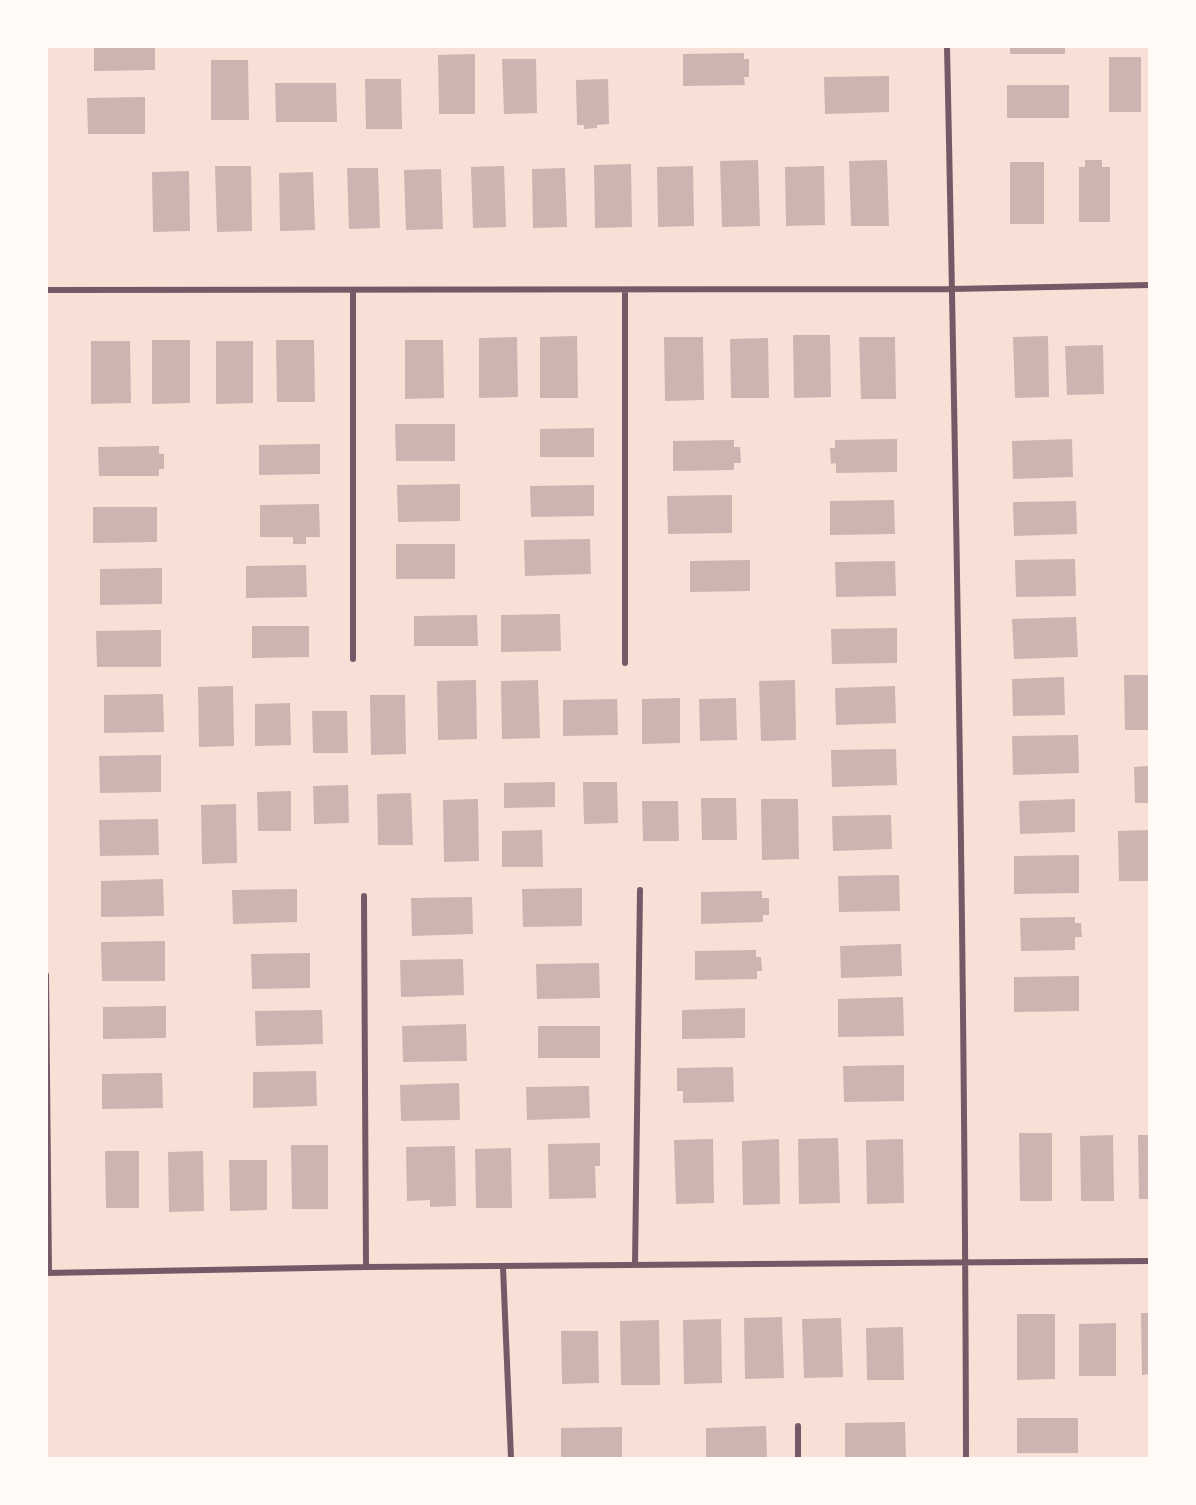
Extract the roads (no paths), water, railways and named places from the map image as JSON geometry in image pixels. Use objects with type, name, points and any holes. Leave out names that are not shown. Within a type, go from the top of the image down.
[{"type":"street","points":[[947,46],[966,1458]]},
{"type":"street","points":[[46,290],[952,289],[1149,285]]},
{"type":"street","points":[[353,290],[353,659]]},
{"type":"street","points":[[625,290],[625,663]]},
{"type":"street","points":[[635,1265],[640,890]]},
{"type":"street","points":[[364,896],[366,1267]]},
{"type":"street","points":[[46,975],[48,1273],[366,1267],[1149,1261]]},
{"type":"street","points":[[503,1267],[511,1458]]},
{"type":"street","points":[[798,1426],[798,1458]]}]
